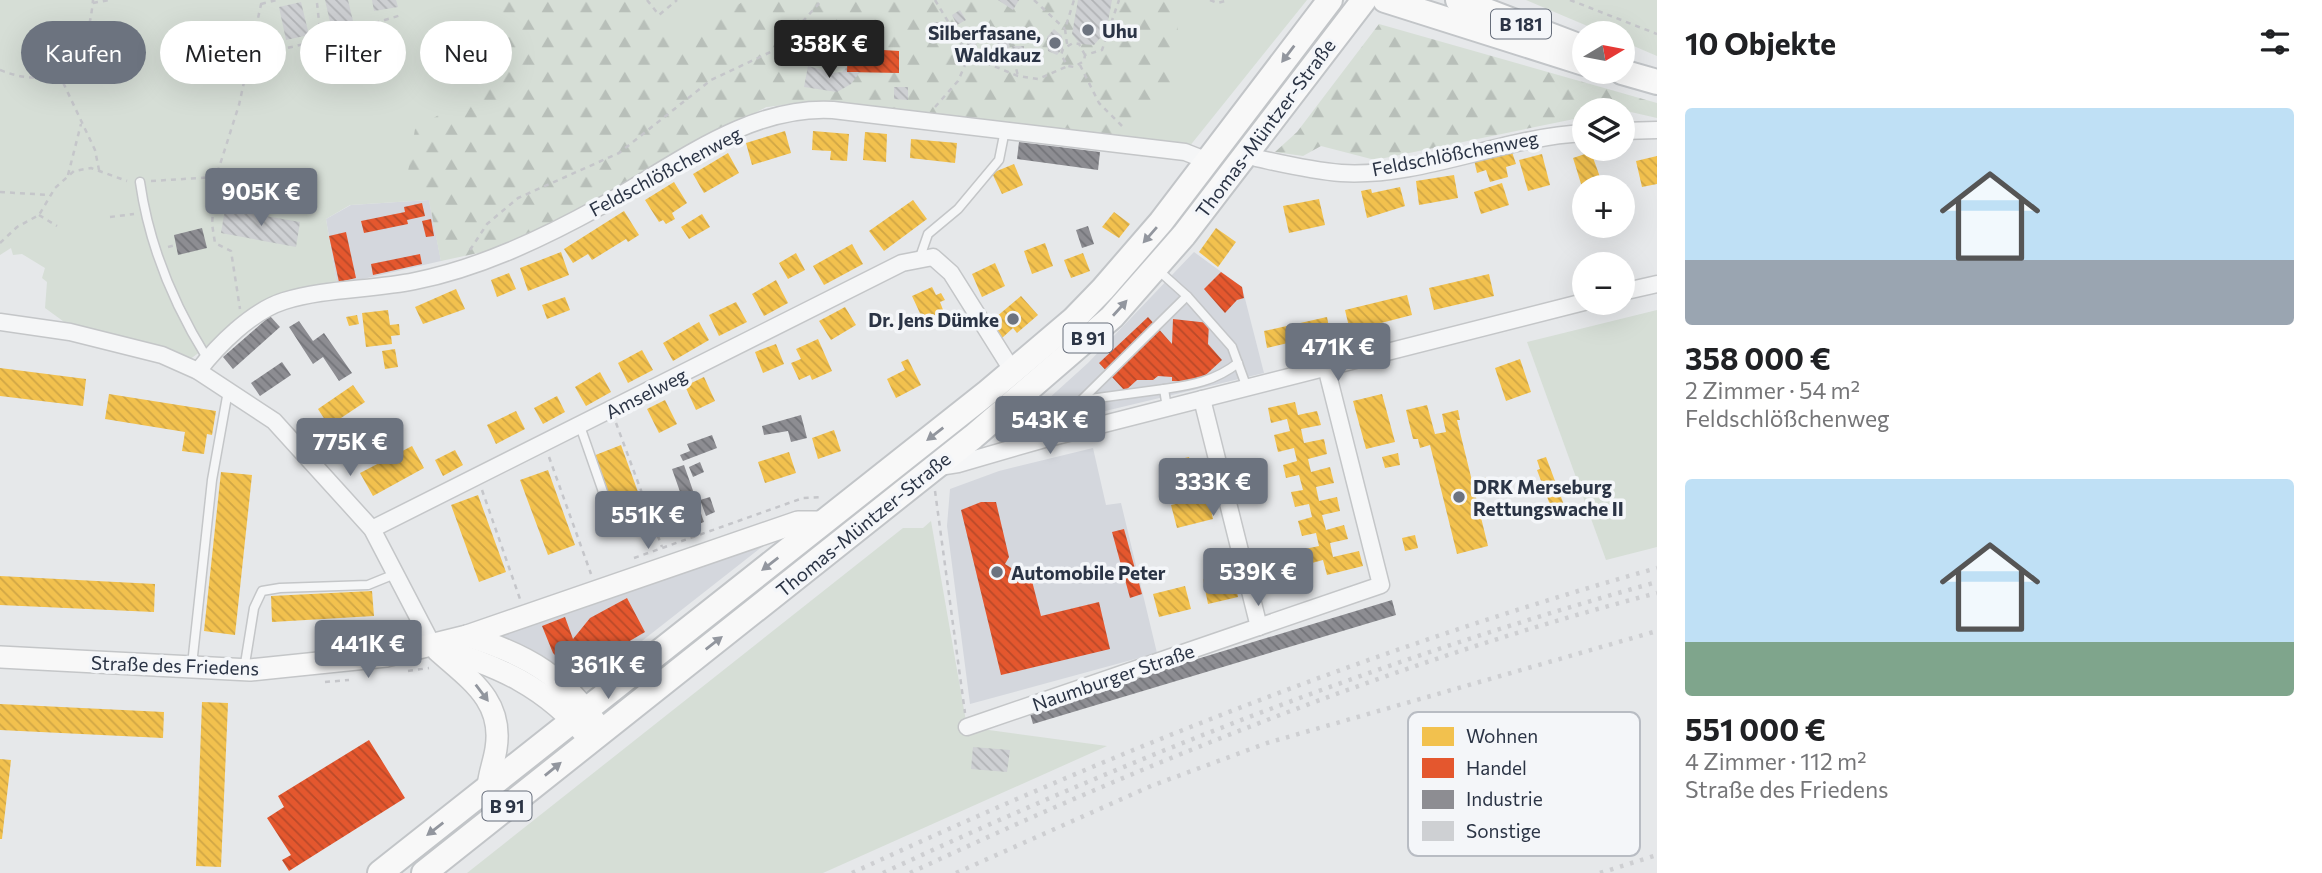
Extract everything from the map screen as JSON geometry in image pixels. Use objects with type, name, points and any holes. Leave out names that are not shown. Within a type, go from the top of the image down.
[{"type":"main road","name":"Thomas-Müntzer-Straße","points":[[824,522],[1008,364],[1073,320],[1103,289],[1208,161],[1330,0]]},
{"type":"main road","name":"Thomas-Müntzer-Straße","points":[[424,873],[1046,376],[1112,317],[1156,268],[1364,0]]},
{"type":"main road","name":"B 181","points":[[1385,0],[1572,59]]},
{"type":"main road","name":"B 181","points":[[1458,0],[1572,43]]},
{"type":"main road","name":"B 91","points":[[380,873],[824,522]]},
{"type":"street","name":"Feldschlößchenweg","points":[[203,365],[245,326],[283,301],[415,281],[466,268],[540,238],[726,135],[776,116],[816,109],[1143,146],[1197,154],[1208,161]]},
{"type":"street","points":[[1635,131],[1657,130]]},
{"type":"street","name":"Feldschlößchenweg","points":[[1246,152],[1256,158],[1342,173],[1403,168],[1550,135],[1572,134]]},
{"type":"street","points":[[920,257],[933,257],[951,273],[1008,364]]},
{"type":"street","name":"Amselweg","points":[[372,529],[902,263],[920,257]]},
{"type":"street","points":[[1635,289],[1657,284]]},
{"type":"street","points":[[925,473],[1041,440],[1572,305]]},
{"type":"street","points":[[0,322],[83,335],[203,365],[228,390],[274,421],[372,529],[433,646],[485,693],[496,722],[496,749],[488,787]]},
{"type":"street","name":"Naumburger Straße","points":[[967,727],[1381,585],[1326,367]]},
{"type":"street","points":[[1202,399],[1259,627]]},
{"type":"street","name":"Straße des Friedens","points":[[0,657],[244,670],[338,663],[433,646],[798,522],[824,522]]},
{"type":"street","name":"Straße des Friedens","points":[[467,636],[509,650],[533,662],[569,688],[580,714],[596,735]]},
{"type":"street","name":"Straße des Friedens","points":[[433,646],[483,661],[525,681],[580,714]]},
{"type":"lane","points":[[920,257],[928,234],[958,209],[999,160],[1005,130]]},
{"type":"lane","points":[[140,182],[144,212],[164,273],[203,365]]},
{"type":"lane","points":[[1156,268],[1187,296],[1232,347],[1247,388]]},
{"type":"lane","points":[[1041,440],[1187,296]]},
{"type":"lane","points":[[1083,400],[1197,385],[1223,375],[1238,363]]},
{"type":"lane","points":[[1164,389],[1167,408]]},
{"type":"lane","points":[[192,668],[212,480],[228,390]]},
{"type":"lane","points":[[580,426],[616,529]]},
{"type":"lane","points":[[244,670],[254,608],[262,591],[280,587],[368,585],[396,574]]},
{"type":"path","points":[[89,21],[93,1],[109,0]]},
{"type":"path","points":[[257,21],[261,2],[277,0]]},
{"type":"path","points":[[647,0],[659,15],[677,0]]},
{"type":"path","points":[[466,268],[477,236],[498,213],[537,187],[619,153],[711,80],[779,48],[822,0]]},
{"type":"path","points":[[934,0],[969,56],[978,62],[1018,76],[1038,79],[1068,65],[1080,65]]},
{"type":"path","points":[[1034,0],[1065,29]]},
{"type":"path","points":[[1068,65],[1062,55],[1067,45],[1065,29],[1074,0]]},
{"type":"path","points":[[1080,65],[1085,55],[1102,50],[1119,0]]},
{"type":"path","points":[[1210,0],[1217,3],[1229,0]]},
{"type":"path","points":[[1570,0],[1657,34]]},
{"type":"path","points":[[317,3],[319,21]]},
{"type":"path","points":[[382,21],[401,15]]},
{"type":"path","points":[[1067,45],[1079,44],[1085,55]]},
{"type":"path","points":[[978,62],[993,52],[1014,60],[1018,76]]},
{"type":"path","points":[[931,122],[937,103],[958,81],[969,56]]},
{"type":"path","points":[[1080,65],[1099,103],[1143,146]]},
{"type":"path","points":[[0,70],[21,77]]},
{"type":"path","points":[[64,84],[97,156],[99,170]]},
{"type":"path","points":[[243,84],[216,177],[212,223],[215,243],[232,251],[237,296],[245,326]]},
{"type":"path","points":[[68,175],[82,121]]},
{"type":"path","points":[[0,243],[17,227],[39,215],[50,195],[68,175],[85,168],[140,182],[216,177]]},
{"type":"path","points":[[0,192],[50,195]]},
{"type":"path","points":[[110,217],[144,212]]},
{"type":"path","points":[[39,215],[57,226]]},
{"type":"path","points":[[611,410],[662,547]]},
{"type":"path","points":[[544,444],[590,575]]},
{"type":"path","points":[[925,473],[937,493],[967,727]]},
{"type":"path","points":[[478,477],[522,604]]},
{"type":"shaded area","points":[[429,200],[441,261],[337,285],[326,219],[351,205]]},
{"type":"shaded area","points":[[1194,252],[1242,287],[1264,373],[1030,429],[1026,419],[1088,363]]},
{"type":"shaded area","points":[[1093,448],[1106,505],[1121,503],[1157,653],[970,704],[947,526],[950,489],[999,471]]},
{"type":"shaded area","points":[[763,540],[763,546],[582,688],[555,667],[503,640],[500,634]]},
{"type":"green space","points":[[0,0],[1307,0],[1189,147],[811,101],[766,107],[441,261],[429,200],[350,205],[326,219],[337,285],[264,304],[189,360],[154,345],[67,324],[45,308],[47,282],[42,278],[45,268],[22,254],[13,255],[11,248],[0,255]]},
{"type":"green space","points":[[500,0],[639,0],[673,49],[745,0],[1177,0],[1178,29],[1173,87],[1127,139],[811,101],[766,107],[560,219],[492,250],[441,261],[429,200],[405,190],[415,129],[474,94],[477,84],[512,84],[512,21],[494,21]]},
{"type":"green space","points":[[1526,0],[1657,0],[1657,56],[1635,47],[1635,21],[1576,21]]},
{"type":"green space","points":[[1379,24],[1572,79],[1572,84],[1590,84],[1657,103],[1657,118],[1635,113],[1635,98],[1572,98],[1572,119],[1375,160],[1321,146],[1303,156],[1275,152],[1297,132]]},
{"type":"green space","points":[[1657,310],[1657,547],[1606,560],[1527,342]]},
{"type":"green space","points":[[931,521],[967,727],[1107,746],[823,873],[467,873],[903,528],[923,528]]},
{"type":"building: Wohnen","points":[[785,131],[791,153],[752,165],[746,143]]},
{"type":"building: Wohnen","points":[[813,131],[849,134],[847,161],[830,160],[831,151],[812,150]]},
{"type":"building: Wohnen","points":[[865,132],[887,134],[886,162],[863,160]]},
{"type":"building: Wohnen","points":[[911,139],[957,143],[955,163],[910,158]]},
{"type":"building: Wohnen","points":[[1511,149],[1516,164],[1506,167],[1508,177],[1490,182],[1486,170],[1477,173],[1474,160]]},
{"type":"building: Wohnen","points":[[728,153],[739,173],[704,193],[693,174]]},
{"type":"building: Wohnen","points":[[1542,154],[1550,185],[1528,191],[1519,160]]},
{"type":"building: Wohnen","points":[[1657,156],[1657,184],[1642,187],[1636,161]]},
{"type":"building: Wohnen","points":[[1574,161],[1594,161],[1599,175],[1578,175]]},
{"type":"building: Wohnen","points":[[1014,164],[1023,185],[1002,194],[992,173]]},
{"type":"building: Wohnen","points":[[1454,175],[1458,198],[1419,205],[1416,181]]},
{"type":"building: Wohnen","points":[[674,182],[687,203],[672,213],[675,219],[666,224],[663,220],[659,222],[645,200]]},
{"type":"building: Wohnen","points":[[1502,183],[1509,205],[1481,214],[1474,192]]},
{"type":"building: Wohnen","points":[[1400,187],[1405,206],[1367,218],[1361,191],[1371,189],[1372,193]]},
{"type":"building: Wohnen","points":[[1319,199],[1325,225],[1289,233],[1283,206]]},
{"type":"building: Wohnen","points":[[913,200],[927,219],[884,251],[869,231]]},
{"type":"building: Wohnen","points":[[624,211],[639,235],[628,242],[626,239],[592,260],[588,254],[573,263],[564,249]]},
{"type":"building: Wohnen","points":[[1114,212],[1130,224],[1119,238],[1102,227]]},
{"type":"building: Wohnen","points":[[702,214],[710,227],[689,239],[681,227]]},
{"type":"building: Wohnen","points":[[1216,228],[1236,242],[1218,267],[1199,252]]},
{"type":"building: Wohnen","points":[[1045,243],[1053,266],[1032,274],[1024,251]]},
{"type":"building: Wohnen","points":[[852,244],[863,264],[824,285],[813,266]]},
{"type":"building: Wohnen","points":[[561,252],[569,275],[528,291],[520,268]]},
{"type":"building: Wohnen","points":[[796,253],[805,270],[788,279],[779,263]]},
{"type":"building: Wohnen","points":[[1083,253],[1090,271],[1071,278],[1064,260]]},
{"type":"building: Wohnen","points":[[995,263],[1005,286],[982,297],[972,274]]},
{"type":"building: Wohnen","points":[[509,273],[516,289],[497,297],[491,280]]},
{"type":"building: Wohnen","points":[[1489,274],[1494,296],[1434,310],[1429,288]]},
{"type":"building: Wohnen","points":[[776,280],[788,303],[764,316],[752,294]]},
{"type":"building: Wohnen","points":[[932,287],[936,295],[941,293],[945,300],[940,302],[945,315],[925,324],[912,296]]},
{"type":"building: Wohnen","points":[[456,289],[465,309],[423,324],[415,307]]},
{"type":"building: Wohnen","points":[[1407,295],[1412,315],[1350,331],[1345,310]]},
{"type":"building: Wohnen","name":"Dr. Jens Dümke","points":[[1021,296],[1038,315],[1017,333],[1013,328],[1002,338],[989,323]]},
{"type":"building: Wohnen","points":[[565,297],[570,310],[547,319],[542,305]]},
{"type":"building: Wohnen","points":[[736,302],[747,322],[719,336],[709,315]]},
{"type":"building: Wohnen","points":[[845,307],[856,325],[831,340],[819,321]]},
{"type":"building: Wohnen","points":[[388,310],[390,325],[399,324],[400,335],[391,336],[392,344],[366,347],[362,313]]},
{"type":"building: Wohnen","points":[[357,315],[359,324],[349,326],[346,317]]},
{"type":"building: Wohnen","points":[[1327,317],[1330,333],[1267,348],[1264,331]]},
{"type":"building: Wohnen","points":[[699,322],[709,340],[673,361],[663,343]]},
{"type":"building: Wohnen","points":[[818,339],[832,371],[812,380],[810,375],[799,380],[791,363],[801,359],[796,349]]},
{"type":"building: Wohnen","points":[[776,344],[784,364],[763,373],[755,352]]},
{"type":"building: Wohnen","points":[[395,349],[398,367],[385,369],[382,351]]},
{"type":"building: Wohnen","points":[[642,350],[653,370],[628,383],[618,363]]},
{"type":"building: Wohnen","points":[[908,359],[921,385],[896,398],[887,379],[905,370],[901,362]]},
{"type":"building: Wohnen","points":[[1520,359],[1531,392],[1506,401],[1495,368]]},
{"type":"building: Wohnen","points":[[0,368],[86,379],[83,406],[0,396]]},
{"type":"building: Wohnen","points":[[600,372],[611,392],[586,406],[575,387]]},
{"type":"building: Wohnen","points":[[704,377],[715,401],[696,410],[685,386]]},
{"type":"building: Wohnen","points":[[353,385],[365,402],[329,426],[318,409]]},
{"type":"building: Wohnen","points":[[109,394],[216,411],[212,435],[207,434],[204,454],[182,451],[185,432],[105,419]]},
{"type":"building: Wohnen","points":[[1382,394],[1395,442],[1366,449],[1353,401]]},
{"type":"building: Wohnen","points":[[557,396],[565,412],[543,424],[534,408]]},
{"type":"building: Wohnen","points":[[665,400],[677,424],[659,433],[647,409]]},
{"type":"building: Wohnen","points":[[1295,402],[1298,415],[1317,411],[1321,425],[1301,429],[1304,443],[1324,439],[1327,454],[1308,459],[1311,472],[1330,467],[1334,483],[1316,487],[1319,501],[1337,497],[1340,511],[1322,515],[1326,530],[1344,525],[1348,539],[1330,543],[1333,557],[1359,551],[1363,566],[1327,575],[1323,560],[1308,564],[1305,549],[1319,546],[1316,533],[1302,536],[1298,521],[1312,517],[1309,504],[1295,507],[1291,492],[1303,490],[1299,475],[1286,478],[1283,465],[1297,461],[1294,448],[1278,452],[1274,435],[1290,431],[1287,419],[1271,423],[1268,408]]},
{"type":"building: Wohnen","name":"DRK Merseburg Rettungswache II","points":[[1427,405],[1435,434],[1446,432],[1442,414],[1458,410],[1460,420],[1457,420],[1488,546],[1457,554],[1430,445],[1420,448],[1418,439],[1413,439],[1406,410]]},
{"type":"building: Wohnen","points":[[516,411],[525,429],[496,444],[487,425]]},
{"type":"building: Wohnen","points":[[834,430],[841,451],[818,459],[812,438]]},
{"type":"building: Wohnen","points":[[621,445],[647,517],[620,527],[593,456]]},
{"type":"building: Wohnen","points":[[412,446],[424,468],[373,496],[360,473]]},
{"type":"building: Wohnen","points":[[455,450],[463,465],[443,476],[435,460]]},
{"type":"building: Wohnen","points":[[789,452],[796,473],[765,483],[758,462]]},
{"type":"building: Wohnen","points":[[1398,453],[1400,465],[1385,468],[1382,457]]},
{"type":"building: Wohnen","points":[[1189,457],[1192,471],[1213,466],[1217,482],[1185,490],[1181,474],[1168,477],[1164,463]]},
{"type":"building: Wohnen","points":[[1546,457],[1567,513],[1555,518],[1537,470],[1540,469],[1537,460]]},
{"type":"building: Wohnen","points":[[548,470],[575,545],[548,555],[520,480]]},
{"type":"building: Wohnen","points":[[221,472],[252,475],[235,635],[204,631]]},
{"type":"building: Wohnen","points":[[1494,477],[1495,486],[1484,486],[1484,478]]},
{"type":"building: Wohnen","points":[[478,495],[506,572],[479,582],[451,505]]},
{"type":"building: Wohnen","points":[[1208,496],[1213,519],[1177,528],[1171,505]]},
{"type":"building: Wohnen","points":[[1415,535],[1418,548],[1405,551],[1402,538]]},
{"type":"building: Wohnen","points":[[1233,572],[1238,597],[1208,604],[1203,579]]},
{"type":"building: Wohnen","points":[[0,576],[155,584],[154,612],[0,605]]},
{"type":"building: Wohnen","points":[[1185,586],[1191,609],[1159,617],[1153,594]]},
{"type":"building: Wohnen","points":[[372,591],[374,616],[272,622],[271,596]]},
{"type":"building: Wohnen","points":[[202,702],[228,703],[221,867],[196,866]]},
{"type":"building: Wohnen","points":[[0,704],[164,712],[163,738],[0,730]]},
{"type":"building: Wohnen","points":[[0,759],[11,760],[2,839],[0,839]]},
{"type":"building: Handel","points":[[848,43],[883,44],[883,50],[899,51],[899,73],[847,72]]},
{"type":"building: Handel","points":[[422,203],[425,216],[407,220],[408,224],[364,233],[361,221],[405,212],[404,207]]},
{"type":"building: Handel","points":[[431,219],[434,236],[426,237],[422,221]]},
{"type":"building: Handel","points":[[346,232],[356,278],[339,282],[329,236]]},
{"type":"building: Handel","points":[[420,254],[422,264],[373,275],[371,264]]},
{"type":"building: Handel","points":[[1221,272],[1242,287],[1244,298],[1237,300],[1225,313],[1204,289]]},
{"type":"building: Handel","points":[[1148,317],[1172,344],[1173,319],[1209,323],[1208,344],[1222,360],[1198,382],[1172,381],[1172,377],[1158,376],[1153,380],[1137,380],[1125,391],[1099,363]]},
{"type":"building: Handel","points":[[981,502],[996,502],[1009,557],[1005,564],[1032,581],[1041,616],[1099,602],[1110,649],[1001,675],[961,510]]},
{"type":"building: Handel","points":[[1124,529],[1142,594],[1130,598],[1112,532]]},
{"type":"building: Handel","points":[[627,598],[645,632],[611,652],[590,677],[576,677],[553,653],[542,626],[565,617],[573,639],[590,618]]},
{"type":"building: Handel","points":[[369,740],[405,798],[289,871],[282,860],[291,855],[267,818],[284,807],[278,796]]},
{"type":"building: Industrie","points":[[1019,142],[1100,152],[1098,170],[1017,159]]},
{"type":"building: Industrie","points":[[1088,226],[1094,244],[1082,248],[1076,230]]},
{"type":"building: Industrie","points":[[202,228],[207,248],[178,255],[174,235]]},
{"type":"building: Industrie","points":[[270,316],[280,327],[233,369],[223,357]]},
{"type":"building: Industrie","points":[[299,321],[313,341],[324,333],[352,373],[339,381],[323,357],[313,364],[289,327]]},
{"type":"building: Industrie","points":[[282,362],[291,375],[260,396],[251,383]]},
{"type":"building: Industrie","points":[[801,415],[807,438],[791,442],[788,431],[764,435],[762,426]]},
{"type":"building: Industrie","points":[[315,419],[318,424],[324,421],[345,454],[333,462],[308,423]]},
{"type":"building: Industrie","points":[[712,435],[717,448],[683,461],[680,455],[690,451],[687,444]]},
{"type":"building: Industrie","points":[[700,462],[704,472],[693,477],[689,467]]},
{"type":"building: Industrie","points":[[684,465],[704,522],[692,526],[672,469]]},
{"type":"building: Industrie","points":[[710,497],[715,512],[706,516],[700,500]]},
{"type":"building: Industrie","points":[[1392,600],[1396,615],[1033,724],[1029,710]]},
{"type":"building: Sonstige","points":[[325,0],[348,0],[353,21],[330,21]]},
{"type":"building: Sonstige","points":[[372,0],[396,0],[398,7],[374,11]]},
{"type":"building: Sonstige","points":[[998,0],[1019,0],[1013,10]]},
{"type":"building: Sonstige","points":[[1078,0],[1112,0],[1107,27],[1104,26],[1101,37],[1094,45],[1080,44],[1072,34]]},
{"type":"building: Sonstige","points":[[301,2],[306,21],[300,21],[300,37],[286,40],[286,21],[282,21],[279,7]]},
{"type":"building: Sonstige","points":[[960,10],[966,20],[957,25],[952,15]]},
{"type":"building: Sonstige","points":[[934,22],[940,22],[944,29],[940,36],[934,36],[930,32],[930,26]]},
{"type":"building: Sonstige","name":"Silberfasane, Waldkauz","points":[[1054,29],[1062,36],[1063,48],[1057,55],[1048,51],[1047,37]]},
{"type":"building: Sonstige","points":[[967,37],[977,38],[976,49],[967,49]]},
{"type":"building: Sonstige","points":[[998,40],[1010,41],[1009,52],[997,52]]},
{"type":"building: Sonstige","points":[[1012,46],[1024,46],[1024,58],[1011,57]]},
{"type":"building: Sonstige","points":[[808,66],[833,73],[842,72],[847,67],[847,72],[860,72],[851,84],[837,92],[804,87]]},
{"type":"building: Sonstige","points":[[894,87],[908,87],[908,100],[894,99]]},
{"type":"building: Sonstige","points":[[225,209],[300,222],[296,247],[221,233]]},
{"type":"building: Sonstige","points":[[973,747],[1010,750],[1007,772],[971,769]]},
{"type":"railway","points":[[852,873],[1049,785],[1248,704],[1451,632],[1657,568]]},
{"type":"railway","points":[[883,873],[1072,789],[1264,711],[1459,642],[1657,582]]},
{"type":"railway","points":[[910,873],[1090,792],[1277,716],[1467,649],[1657,593]]},
{"type":"railway","points":[[956,873],[1151,786],[1267,743],[1657,631]]},
{"type":"railway","points":[[1600,873],[1657,855]]},
{"type":"place","name":"Uhu","points":[[1088,30]]},
{"type":"place","name":"Silberfasane, Waldkauz","points":[[1055,43]]},
{"type":"place","name":"Dr. Jens Dümke","points":[[1013,319]]},
{"type":"place","name":"DRK Merseburg Rettungswache II","points":[[1459,497]]},
{"type":"place","name":"Automobile Peter","points":[[997,572]]}]
